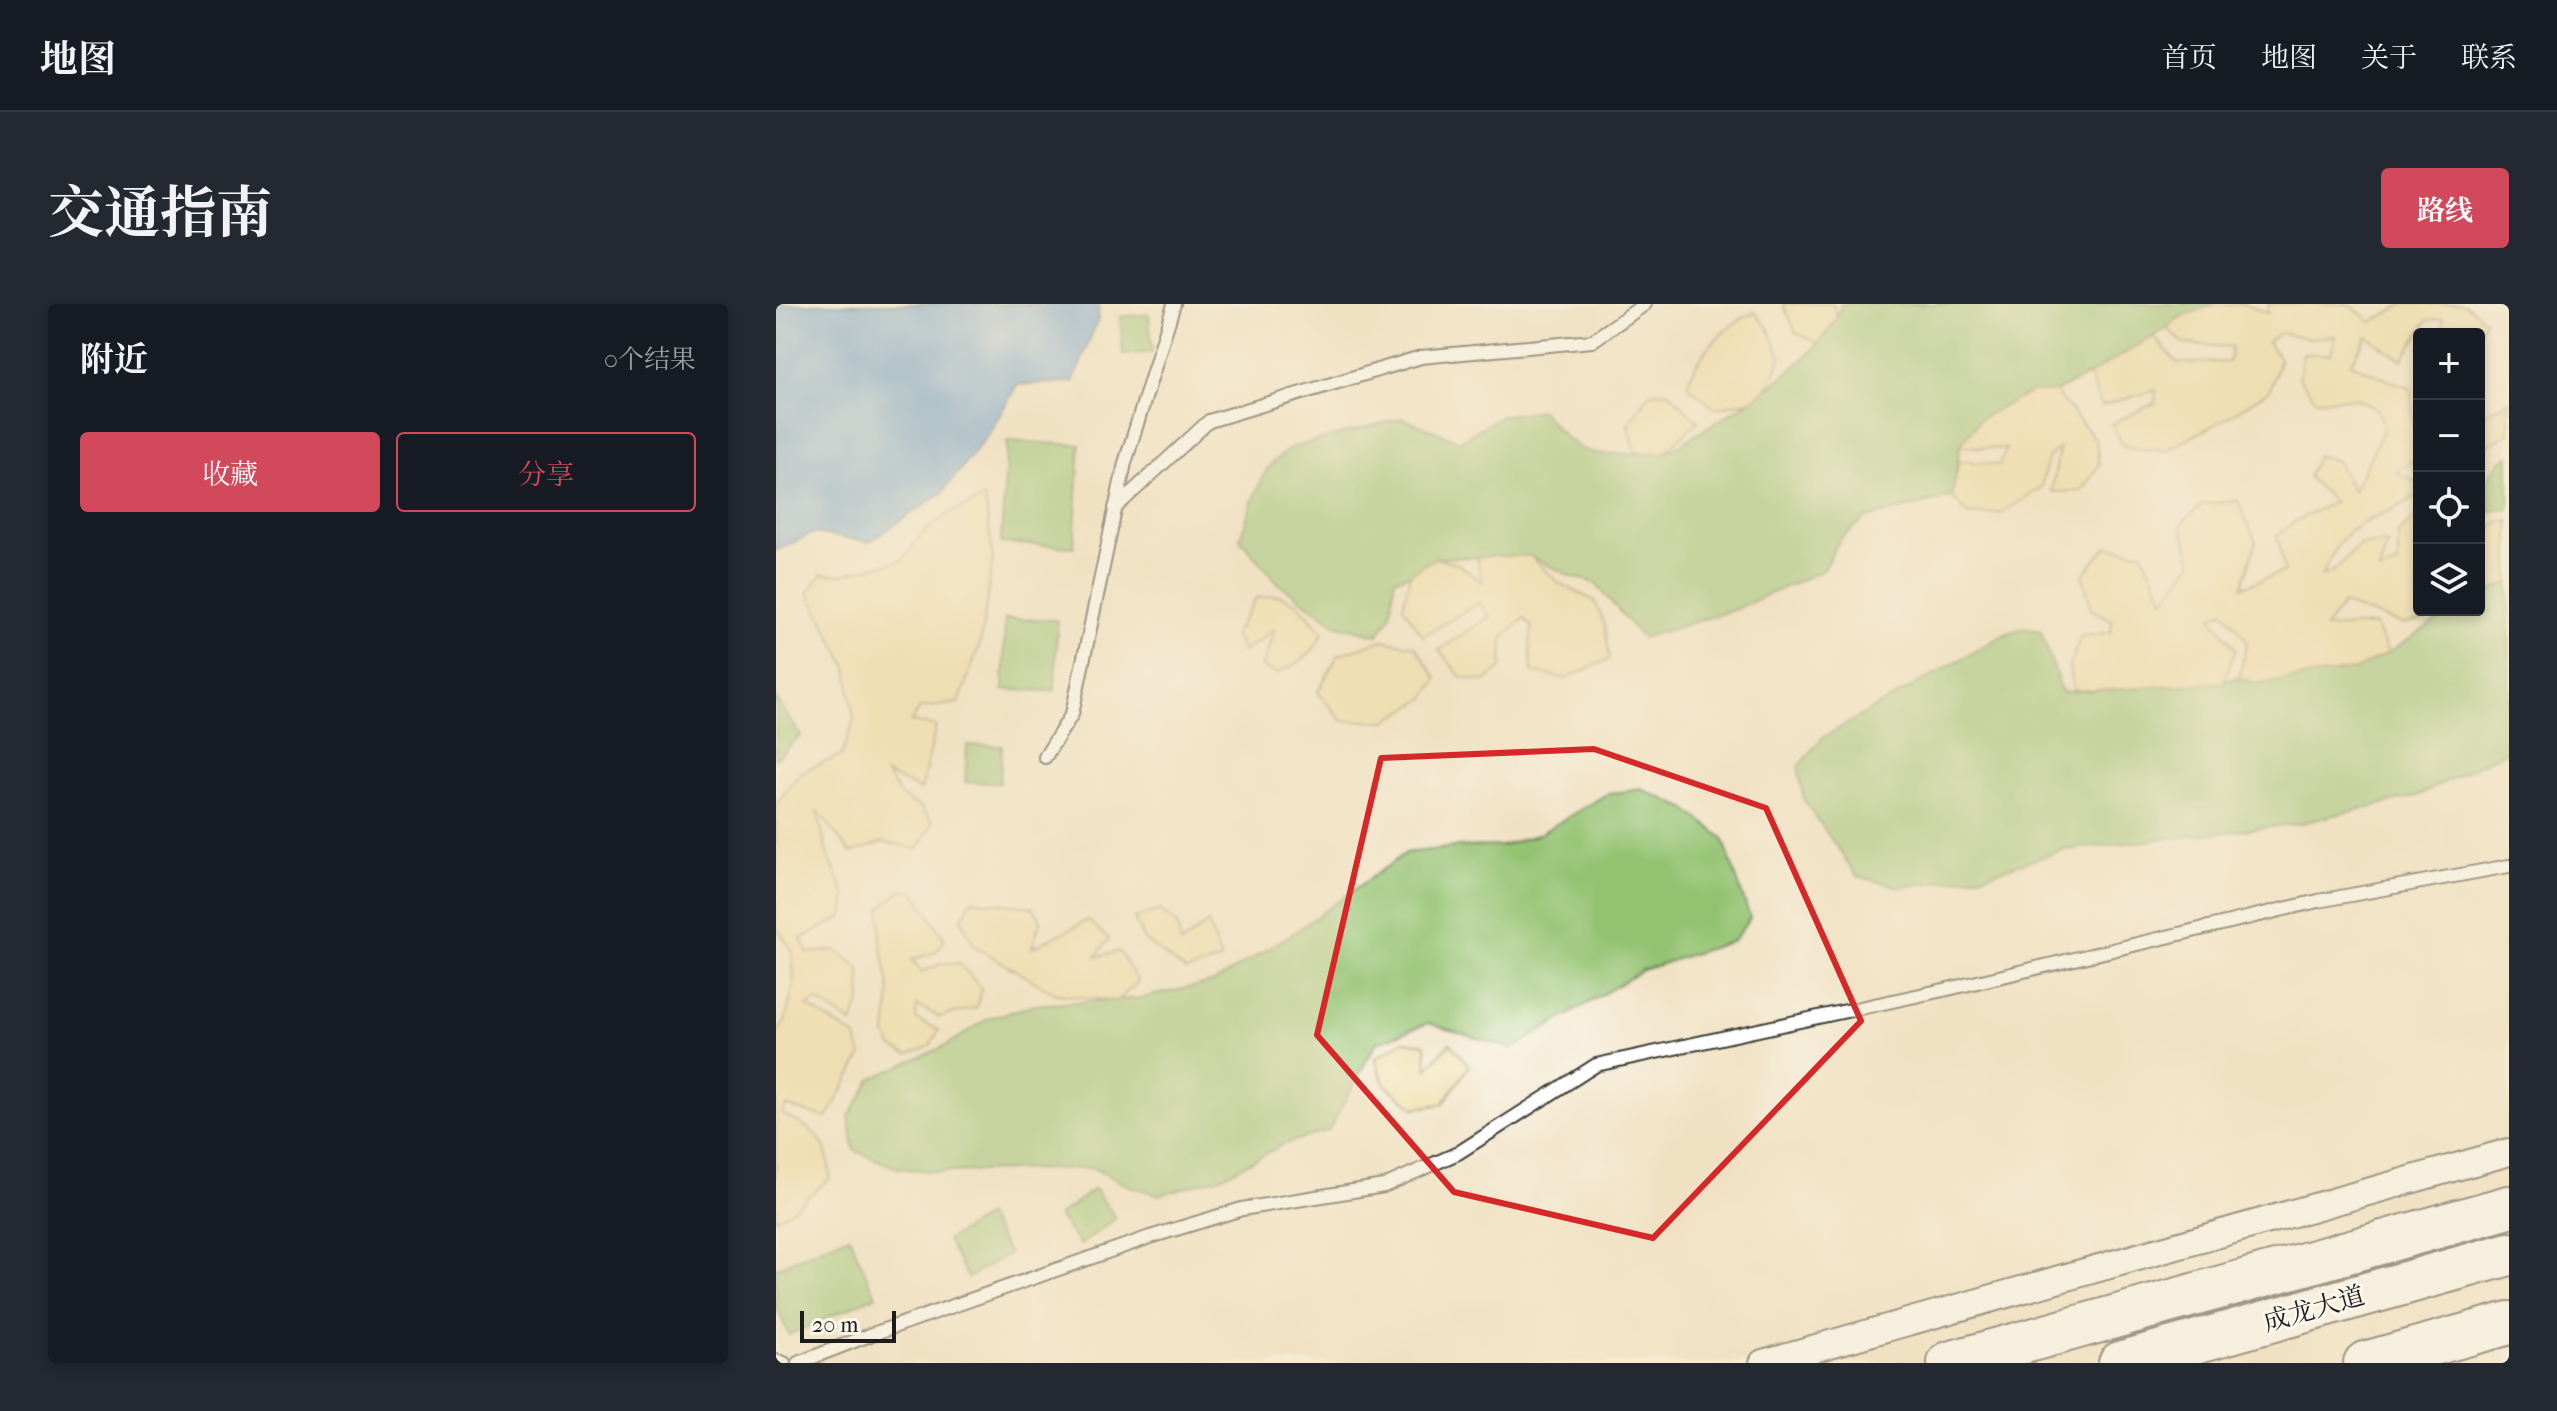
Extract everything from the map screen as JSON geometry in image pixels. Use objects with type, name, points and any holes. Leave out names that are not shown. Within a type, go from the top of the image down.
[{"type":"highway","points":[[1949,1363],[2509,1207]]},
{"type":"highway","name":"成龙大道","points":[[2120,1363],[2509,1254]]},
{"type":"highway","points":[[2365,1363],[2509,1323]]},
{"type":"street","points":[[1763,1363],[2509,1152]]},
{"type":"lane","points":[[1045,757],[1072,714],[1125,463],[1174,304]]},
{"type":"lane","points":[[1115,508],[1209,421],[1421,357],[1592,341],[1645,304]]},
{"type":"lane","points":[[798,1363],[884,1330],[1242,1209],[1384,1186],[1458,1153],[1596,1065],[1948,989],[2318,901],[2509,866]]},
{"type":"lane","points":[[776,1361],[784,1363]]},
{"type":"highlighted area","points":[[1594,749],[1766,808],[1861,1021],[1653,1238],[1454,1192],[1317,1035],[1381,758]]},
{"type":"green space","points":[[1841,304],[2216,304],[2182,316],[2089,375],[2055,392],[2032,392],[1981,418],[1960,446],[1952,497],[1866,518],[1840,539],[1823,570],[1736,609],[1642,638],[1595,583],[1571,576],[1529,556],[1435,558],[1410,574],[1395,579],[1390,617],[1378,635],[1337,625],[1278,583],[1240,539],[1254,496],[1268,467],[1290,448],[1402,418],[1459,441],[1501,416],[1541,410],[1570,441],[1592,453],[1666,452],[1741,407],[1783,376],[1820,342]]},
{"type":"green space","points":[[1149,314],[1152,352],[1123,355],[1120,317]]},
{"type":"green space","points":[[1007,441],[1080,445],[1074,547],[1001,543]]},
{"type":"green space","points":[[2509,456],[2509,509],[2490,511],[2485,483],[2502,460]]},
{"type":"green space","points":[[2509,582],[2509,750],[2417,796],[2297,824],[2064,850],[1985,875],[1900,887],[1857,876],[1804,800],[1798,767],[1822,738],[2005,634],[2025,627],[2041,631],[2062,692],[2239,678],[2259,683],[2355,670],[2388,653],[2444,616],[2485,616],[2485,594]]},
{"type":"green space","points":[[1005,619],[1057,620],[1055,691],[1003,690]]},
{"type":"green space","points":[[776,698],[801,736],[776,759]]},
{"type":"green space","points":[[967,745],[1002,746],[1000,783],[965,782]]},
{"type":"green space","points":[[1641,789],[1685,808],[1723,838],[1750,918],[1733,941],[1643,970],[1512,1049],[1428,1023],[1376,1043],[1329,1130],[1282,1145],[1221,1177],[1159,1195],[1127,1185],[1093,1168],[941,1172],[896,1168],[854,1150],[849,1117],[871,1079],[947,1045],[989,1018],[1033,1005],[1141,998],[1214,982],[1295,932],[1406,853],[1502,846],[1539,834],[1607,794]]},
{"type":"green space","points":[[1094,1189],[1116,1218],[1080,1245],[1058,1216]]},
{"type":"green space","points":[[987,1216],[1009,1254],[968,1278],[947,1240]]},
{"type":"green space","points":[[849,1236],[876,1296],[789,1335],[776,1306],[776,1268]]},
{"type":"sand","points":[[1783,304],[1833,304],[1837,318],[1818,343],[1796,333]]},
{"type":"sand","points":[[2216,304],[2243,304],[2268,313],[2268,304],[2348,304],[2372,322],[2404,304],[2465,304],[2485,320],[2482,328],[2444,328],[2443,318],[2427,321],[2423,328],[2413,328],[2413,343],[2402,360],[2367,336],[2351,363],[2411,388],[2413,462],[2396,471],[2413,481],[2413,498],[2347,534],[2336,547],[2321,577],[2335,570],[2359,545],[2387,543],[2379,572],[2398,565],[2398,533],[2413,520],[2413,616],[2441,616],[2404,625],[2343,604],[2325,628],[2375,625],[2388,653],[2355,670],[2258,683],[2239,678],[2247,641],[2224,611],[2211,617],[2236,649],[2223,682],[2073,690],[2069,666],[2081,636],[2111,632],[2112,620],[2091,609],[2083,575],[2107,546],[2143,553],[2164,599],[2192,563],[2181,524],[2203,504],[2238,501],[2256,542],[2242,587],[2285,571],[2277,536],[2295,521],[2334,502],[2308,477],[2317,455],[2337,461],[2353,491],[2384,429],[2378,410],[2355,398],[2316,400],[2299,378],[2303,354],[2331,354],[2335,336],[2310,338],[2279,333],[2268,342],[2280,359],[2270,390],[2166,451],[2124,447],[2111,424],[2155,403],[2156,390],[2101,406],[2089,375],[2154,336],[2177,363],[2229,362],[2231,347],[2184,344],[2167,328],[2182,316]]},
{"type":"sand","points":[[1755,312],[1769,329],[1781,357],[1770,382],[1758,396],[1714,408],[1687,385],[1692,373],[1705,352],[1723,333]]},
{"type":"sand","points":[[1668,391],[1698,421],[1664,453],[1636,452],[1628,425],[1649,393]]},
{"type":"sand","points":[[2032,392],[2055,392],[2096,440],[2099,465],[2081,491],[2052,492],[2059,448],[2048,458],[2041,488],[2001,513],[1969,515],[1952,497],[1959,460],[1999,465],[2006,449],[1960,446],[1981,418]]},
{"type":"sand","points":[[2509,401],[2509,433],[2485,447],[2485,413]]},
{"type":"sand","points":[[985,498],[993,558],[981,640],[959,703],[920,708],[911,722],[936,726],[921,790],[886,774],[901,796],[920,807],[933,823],[918,849],[883,842],[851,853],[817,810],[828,856],[846,896],[843,917],[801,939],[808,953],[836,950],[860,968],[861,1000],[852,1023],[817,1001],[807,1006],[855,1036],[862,1055],[827,1118],[786,1106],[782,1114],[811,1131],[823,1145],[830,1178],[776,1219],[776,1035],[785,1022],[794,984],[792,951],[776,926],[776,804],[801,772],[842,755],[854,719],[847,667],[808,592],[822,574],[840,575],[902,560],[923,533],[950,513]]},
{"type":"sand","points":[[2509,521],[2509,582],[2485,594],[2485,534],[2498,522]]},
{"type":"sand","points":[[1530,556],[1559,583],[1595,601],[1605,626],[1610,659],[1565,679],[1532,672],[1532,627],[1524,618],[1503,638],[1502,668],[1485,681],[1461,677],[1439,650],[1489,617],[1479,603],[1423,636],[1403,606],[1410,574],[1435,558],[1458,564],[1482,582],[1477,558]]},
{"type":"sand","points":[[1279,595],[1297,603],[1323,632],[1304,658],[1276,674],[1262,667],[1274,630],[1243,652],[1234,635],[1256,598]]},
{"type":"sand","points":[[1382,640],[1415,646],[1437,679],[1425,698],[1387,721],[1342,721],[1318,692],[1338,655]]},
{"type":"sand","points":[[900,891],[914,891],[945,940],[936,952],[912,960],[922,972],[943,963],[960,964],[982,989],[976,1008],[939,1017],[917,1005],[916,1019],[939,1030],[930,1046],[908,1055],[892,1047],[886,1034],[890,991],[881,944],[880,909]]},
{"type":"sand","points":[[972,900],[1033,907],[1041,920],[1032,948],[1088,920],[1109,939],[1096,957],[1119,951],[1138,982],[1117,1001],[1056,994],[974,946],[961,919]]},
{"type":"sand","points":[[1160,910],[1177,924],[1181,944],[1208,923],[1221,960],[1186,971],[1144,940],[1134,918]]},
{"type":"sand","points":[[1403,1041],[1426,1044],[1427,1069],[1450,1043],[1469,1066],[1443,1104],[1415,1108],[1384,1084],[1375,1059]]},
{"type":"water","points":[[776,304],[1099,304],[1098,319],[1073,382],[1017,385],[990,432],[942,493],[869,542],[813,533],[776,551]]}]
